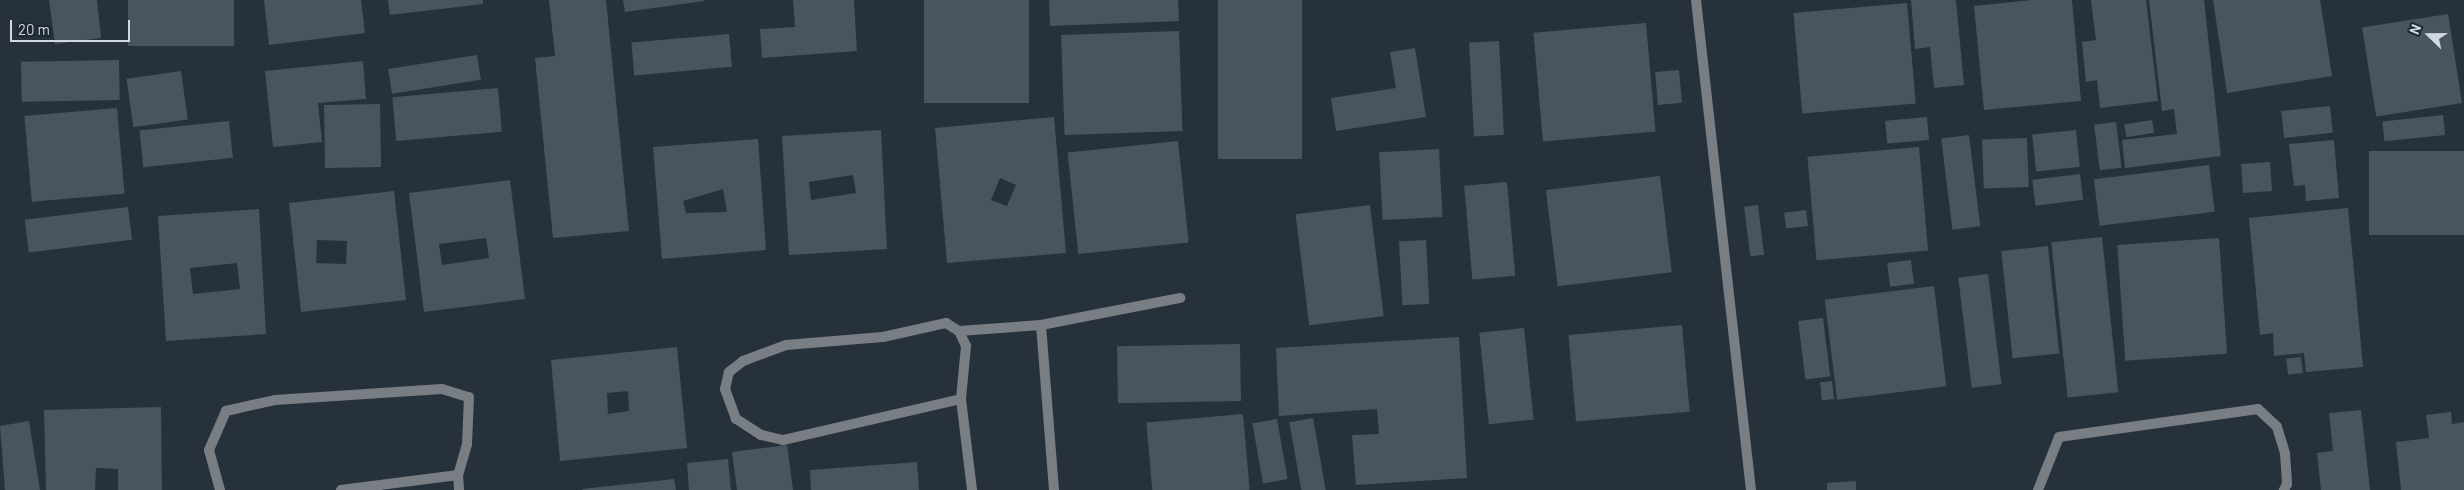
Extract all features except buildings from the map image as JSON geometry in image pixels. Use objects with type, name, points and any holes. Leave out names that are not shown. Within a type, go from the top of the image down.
[{"type":"street","points":[[1696,0],[1751,490]]},
{"type":"street","points":[[959,331],[1041,325],[1180,298]]},
{"type":"street","points":[[961,398],[783,440],[761,435],[736,419],[725,389],[729,372],[743,361],[786,345],[883,337],[946,322],[959,331],[966,346],[961,398],[972,490]]},
{"type":"street","points":[[1041,325],[1054,490]]},
{"type":"street","points":[[220,490],[209,450],[226,411],[275,400],[442,389],[469,397],[468,444],[458,475],[459,490]]},
{"type":"street","points":[[2038,490],[2059,437],[2258,409],[2277,427],[2285,454],[2287,484],[2284,490]]},
{"type":"street","points":[[341,490],[458,475]]}]
